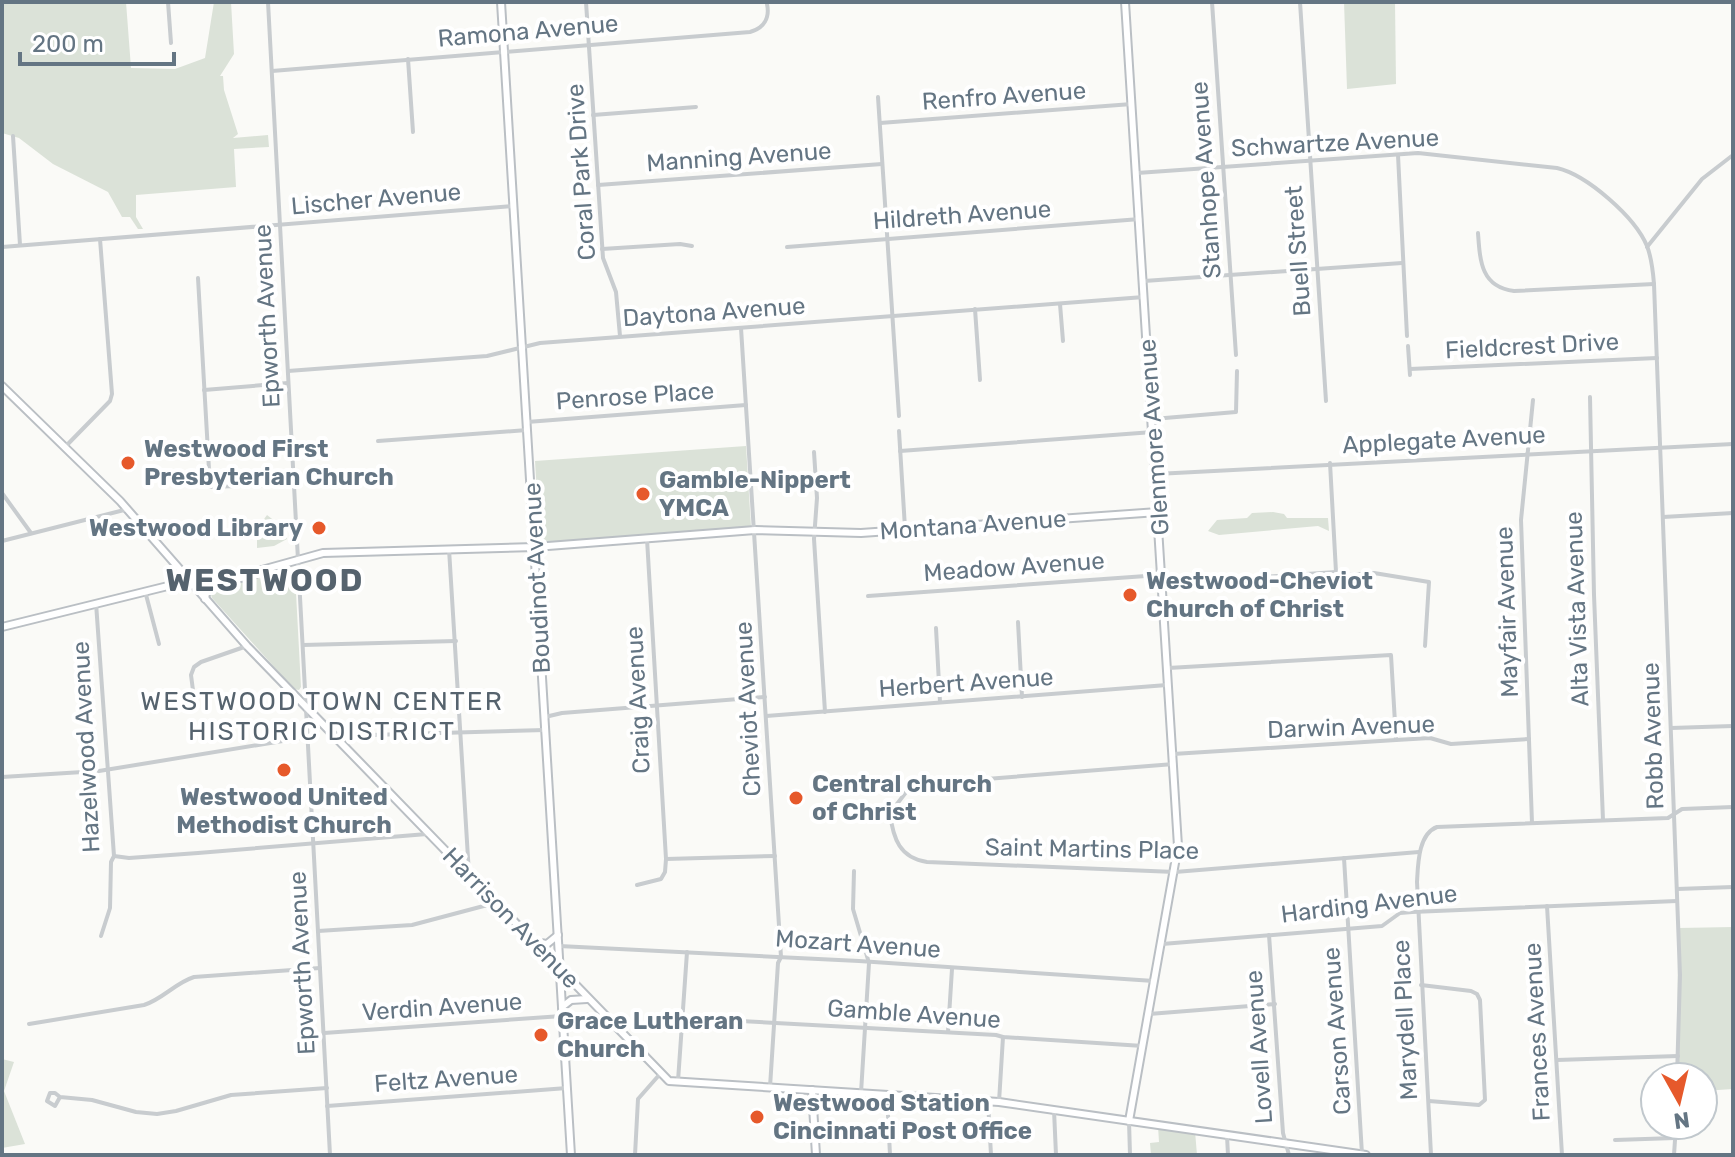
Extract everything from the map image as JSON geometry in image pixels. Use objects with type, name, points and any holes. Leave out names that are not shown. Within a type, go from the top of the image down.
[{"type":"street","points":[[168,2],[171,43]]},
{"type":"street","name":"Epworth Avenue","points":[[268,2],[330,1155]]},
{"type":"street","name":"Boudinot Avenue","points":[[501,2],[571,1155]]},
{"type":"street","name":"Coral Park Drive","points":[[586,2],[602,249],[604,265],[616,292],[620,337]]},
{"type":"street","name":"Glenmore Avenue","points":[[1125,2],[1178,846],[1129,1121],[1130,1155]]},
{"type":"street","name":"Stanhope Avenue","points":[[1212,2],[1236,355]]},
{"type":"street","name":"Buell Street","points":[[1300,2],[1326,401]]},
{"type":"street","name":"Ramona Avenue","points":[[272,71],[750,32],[766,21],[767,4]]},
{"type":"street","points":[[408,59],[413,132]]},
{"type":"street","points":[[878,97],[899,416]]},
{"type":"street","name":"Renfro Avenue","points":[[880,123],[1132,104]]},
{"type":"street","points":[[593,115],[696,107]]},
{"type":"street","points":[[13,136],[20,246]]},
{"type":"street","name":"Schwartze Avenue","points":[[1137,173],[1432,153],[1566,170],[1588,182],[1630,221],[1647,247]]},
{"type":"street","points":[[1398,154],[1407,336]]},
{"type":"street","points":[[1647,247],[1702,179],[1733,155]]},
{"type":"street","name":"Manning Avenue","points":[[598,185],[882,164]]},
{"type":"street","name":"Lischer Avenue","points":[[2,247],[513,206]]},
{"type":"street","name":"Hildreth Avenue","points":[[787,247],[1140,219]]},
{"type":"street","points":[[1478,233],[1481,267],[1489,280],[1502,289],[1654,284]]},
{"type":"street","points":[[65,447],[112,398],[100,239]]},
{"type":"street","points":[[602,249],[692,246]]},
{"type":"street","name":"Robb Avenue","points":[[1647,247],[1654,284],[1671,728],[1681,996],[1678,1061]]},
{"type":"street","points":[[1144,281],[1402,263]]},
{"type":"street","points":[[198,278],[210,487],[294,484]]},
{"type":"street","name":"Daytona Avenue","points":[[288,371],[487,356],[540,343],[1144,297]]},
{"type":"street","points":[[1060,304],[1063,341]]},
{"type":"street","points":[[975,309],[980,380]]},
{"type":"street","name":"Cheviot Avenue","points":[[741,328],[781,957],[778,963],[770,1088]]},
{"type":"street","name":"Fieldcrest Drive","points":[[1408,346],[1410,372],[1657,358]]},
{"type":"street","points":[[1153,419],[1236,412],[1237,371]]},
{"type":"street","points":[[204,390],[288,383]]},
{"type":"street","name":"Harrison Avenue","points":[[2,386],[128,509],[247,646],[660,1074],[677,1083],[999,1102],[1364,1155]]},
{"type":"street","name":"Alta Vista Avenue","points":[[1590,397],[1603,820]]},
{"type":"street","name":"Mayfair Avenue","points":[[1532,823],[1521,533],[1533,400]]},
{"type":"street","name":"Penrose Place","points":[[527,422],[746,405]]},
{"type":"street","name":"Penrose Place","points":[[378,441],[528,430]]},
{"type":"street","points":[[899,431],[905,530]]},
{"type":"street","points":[[900,451],[1154,432]]},
{"type":"street","name":"Applegate Avenue","points":[[1156,474],[1733,444]]},
{"type":"street","points":[[814,452],[825,712]]},
{"type":"street","points":[[1330,463],[1336,572]]},
{"type":"street","points":[[2,493],[31,533]]},
{"type":"street","points":[[2,541],[128,509]]},
{"type":"street","name":"Montana Avenue","points":[[2,627],[145,591],[262,570],[323,553],[535,547],[755,530],[861,533],[1158,512]]},
{"type":"street","points":[[1663,517],[1733,513]]},
{"type":"street","name":"Craig Avenue","points":[[647,538],[666,859]]},
{"type":"street","points":[[449,549],[469,876]]},
{"type":"street","points":[[1163,584],[1336,572],[1347,575],[1374,573],[1429,582],[1425,646]]},
{"type":"street","name":"Meadow Avenue","points":[[868,596],[1163,574]]},
{"type":"street","points":[[205,599],[213,579]]},
{"type":"street","points":[[145,591],[159,644]]},
{"type":"street","name":"Hazelwood Avenue","points":[[96,603],[114,856],[111,862],[109,915],[101,936]]},
{"type":"street","points":[[1018,622],[1022,697]]},
{"type":"street","points":[[936,628],[940,703]]},
{"type":"street","points":[[303,645],[456,641]]},
{"type":"street","points":[[194,698],[190,679],[197,664],[247,646]]},
{"type":"street","points":[[1168,668],[1391,655],[1396,740]]},
{"type":"street","name":"Herbert Avenue","points":[[766,716],[1169,685]]},
{"type":"street","points":[[545,717],[562,713],[765,697]]},
{"type":"street","points":[[1671,728],[1733,726]]},
{"type":"street","points":[[336,736],[546,730]]},
{"type":"street","points":[[2,777],[108,768],[307,737]]},
{"type":"street","name":"Darwin Avenue","points":[[1173,754],[1430,738],[1451,744],[1529,739]]},
{"type":"street","points":[[846,813],[890,813],[907,791],[923,784],[1174,764]]},
{"type":"street","points":[[1532,823],[1668,818],[1682,809],[1733,807]]},
{"type":"street","name":"Saint Martins Place","points":[[890,813],[897,843],[904,853],[920,861],[1175,872],[1419,852]]},
{"type":"street","name":"Marydell Place","points":[[1431,1155],[1417,912],[1419,852],[1430,829],[1437,827],[1532,823]]},
{"type":"street","points":[[114,856],[129,858],[428,834]]},
{"type":"street","points":[[637,885],[661,879],[666,859],[775,856]]},
{"type":"street","name":"Carson Avenue","points":[[1344,858],[1364,1155]]},
{"type":"street","points":[[854,871],[853,909],[869,963],[861,1093]]},
{"type":"street","points":[[1677,889],[1733,887]]},
{"type":"street","name":"Harding Avenue","points":[[1162,944],[1382,926],[1400,913],[1677,901]]},
{"type":"street","points":[[318,931],[412,925],[495,903]]},
{"type":"street","name":"Frances Avenue","points":[[1547,906],[1562,1155]]},
{"type":"street","points":[[533,942],[547,944],[558,935]]},
{"type":"street","name":"Lovell Avenue","points":[[1269,935],[1289,1155]]},
{"type":"street","name":"Mozart Avenue","points":[[559,946],[1154,981]]},
{"type":"street","points":[[677,1083],[687,952]]},
{"type":"street","points":[[29,1024],[144,1005],[158,1000],[194,977],[320,968]]},
{"type":"street","points":[[948,1032],[952,969]]},
{"type":"street","points":[[1421,985],[1471,991],[1479,997],[1486,1097],[1479,1105],[1428,1101]]},
{"type":"street","points":[[562,1007],[577,998],[590,1000]]},
{"type":"street","points":[[1149,1014],[1275,1004]]},
{"type":"street","name":"Verdin Avenue","points":[[324,1033],[562,1016]]},
{"type":"street","name":"Gamble Avenue","points":[[684,1018],[1143,1046]]},
{"type":"street","points":[[999,1102],[1003,1037]]},
{"type":"street","points":[[1557,1060],[1678,1056]]},
{"type":"street","points":[[635,1155],[638,1099],[660,1074]]},
{"type":"street","points":[[60,1097],[80,1098],[157,1114],[231,1095],[327,1088]]},
{"type":"street","name":"Feltz Avenue","points":[[327,1106],[567,1088]]},
{"type":"street","points":[[812,1090],[816,1155]]},
{"type":"street","points":[[887,1095],[890,1155]]},
{"type":"street","points":[[988,1101],[991,1155]]},
{"type":"street","points":[[1054,1110],[1056,1155]]},
{"type":"street","points":[[1227,1136],[1228,1155]]},
{"type":"street","points":[[1615,1140],[1639,1139]]},
{"type":"shaded area","points":[[2,2],[126,2],[131,68],[175,69],[205,58],[214,2],[231,2],[234,54],[220,76],[223,76],[224,90],[238,134],[233,138],[268,135],[269,147],[234,149],[236,187],[136,195],[136,217],[143,229],[138,229],[130,217],[122,217],[108,192],[53,164],[19,138],[2,133]]},
{"type":"shaded area","points":[[1344,2],[1395,2],[1396,84],[1347,89]]},
{"type":"shaded area","name":"Gamble-Nippert YMCA","points":[[746,446],[751,527],[540,543],[535,461]]},
{"type":"shaded area","points":[[1273,512],[1284,514],[1287,518],[1328,518],[1329,531],[1318,526],[1219,535],[1208,531],[1217,520]]},
{"type":"shaded area","points":[[267,515],[286,530],[287,539],[274,546],[257,548],[257,529]]},
{"type":"shaded area","points":[[292,569],[295,574],[299,690],[294,689],[212,598],[210,591],[212,586]]},
{"type":"shaded area","points":[[1733,927],[1733,1089],[1719,1090],[1719,1061],[1677,1061],[1678,928]]},
{"type":"shaded area","points":[[2,1059],[14,1062],[4,1091],[25,1144],[2,1148]]},
{"type":"shaded area","points":[[1158,1126],[1195,1131],[1197,1155],[1151,1155],[1150,1143],[1159,1142]]},
{"type":"place","name":"Westwood First Presbyterian Church","points":[[128,463]]},
{"type":"place","name":"Gamble-Nippert YMCA","points":[[643,494]]},
{"type":"place","name":"Westwood Library","points":[[319,528]]},
{"type":"place","name":"Westwood-Cheviot Church of Christ","points":[[1130,595]]},
{"type":"place","name":"Westwood United Methodist Church","points":[[284,770]]},
{"type":"place","name":"Central church of Christ","points":[[796,798]]},
{"type":"place","name":"Grace Lutheran Church","points":[[541,1035]]},
{"type":"place","name":"Westwood Station Cincinnati Post Office","points":[[757,1117]]},
{"type":"district","name":"WESTWOOD","points":[[265,580]]},
{"type":"district","name":"WESTWOOD TOWN CENTER HISTORIC DISTRICT","points":[[322,716]]}]
